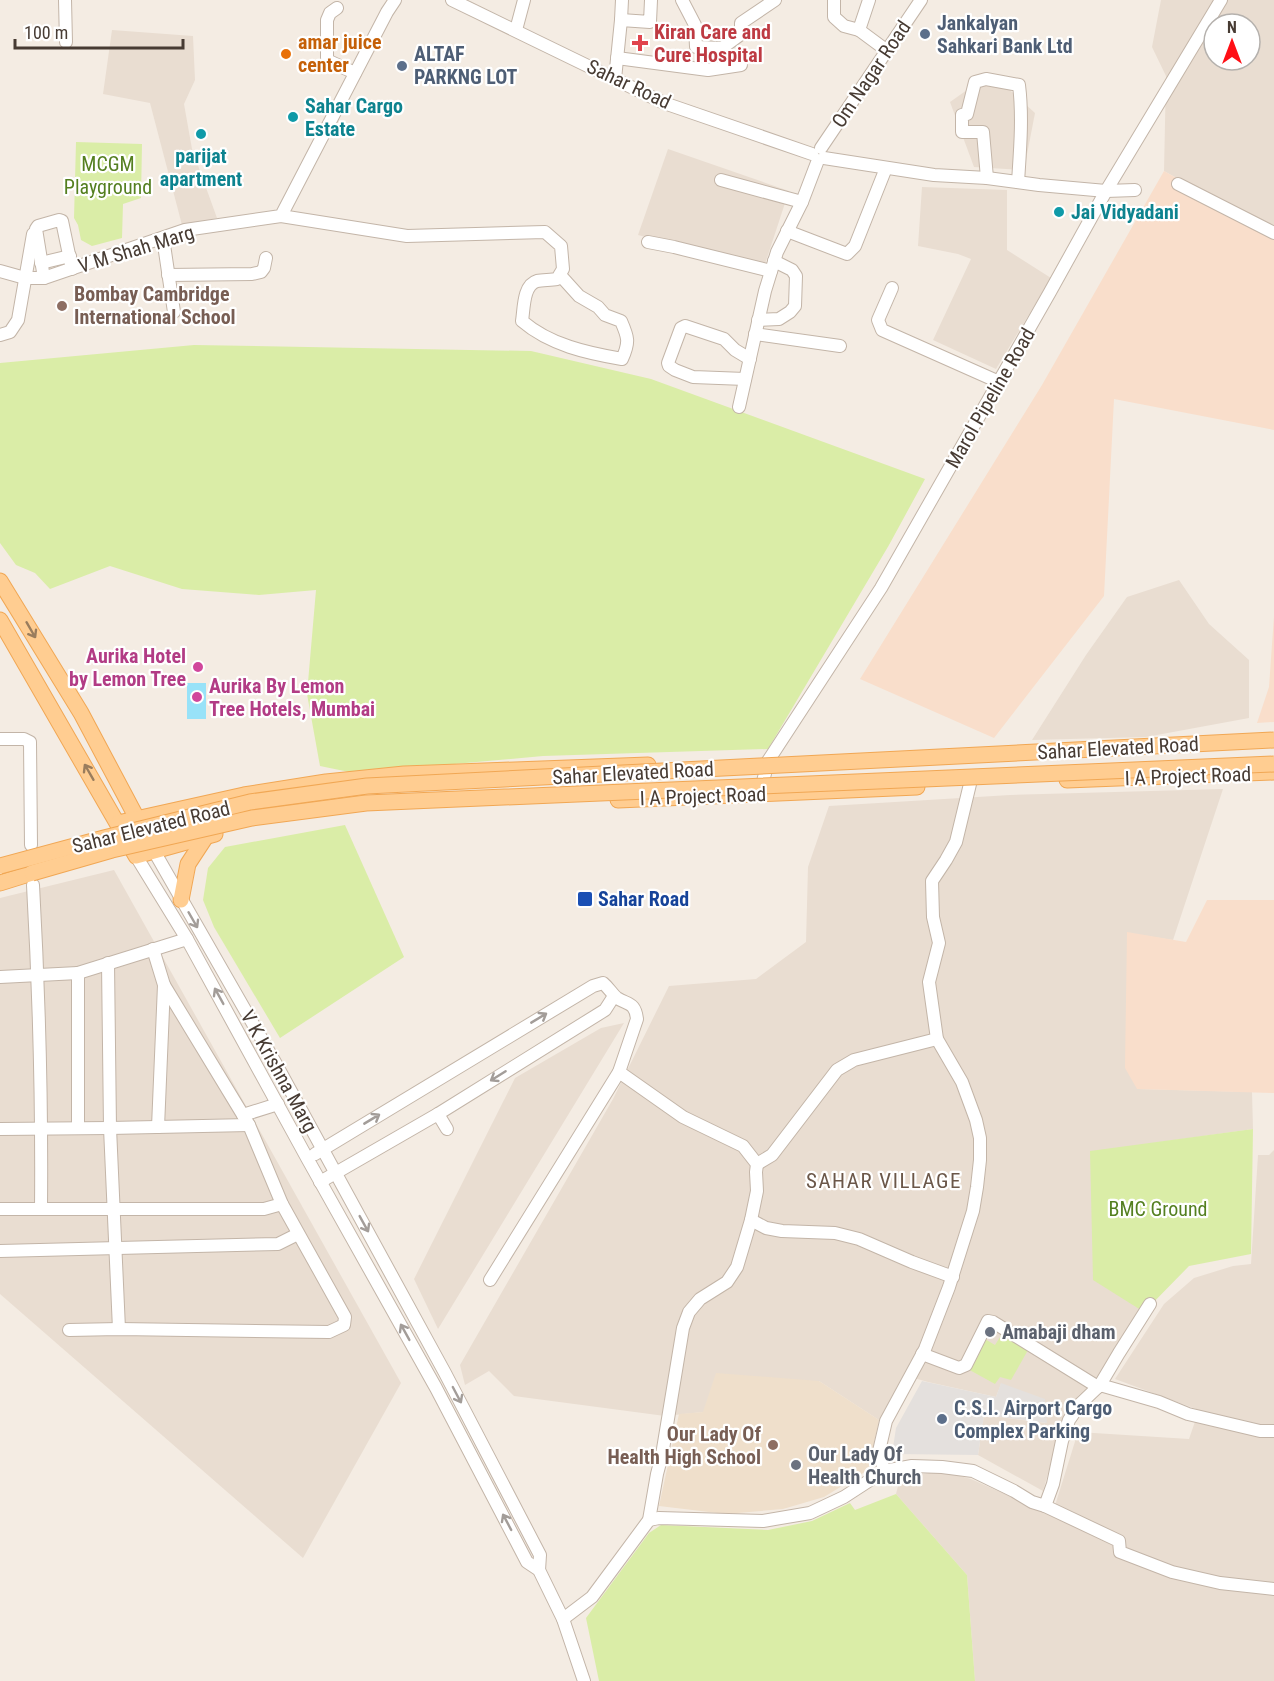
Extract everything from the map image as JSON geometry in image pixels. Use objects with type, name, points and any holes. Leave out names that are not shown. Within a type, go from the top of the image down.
[{"type":"main road","name":"V K Krishna Marg","points":[[0,581],[81,713],[154,851]]},
{"type":"main road","name":"V K Krishna Marg","points":[[0,620],[136,856]]},
{"type":"main road","points":[[118,822],[244,795],[326,782],[404,774],[1105,751],[1274,733]]},
{"type":"main road","name":"Sahar Elevated Road","points":[[0,866],[250,802],[367,786],[1274,740]]},
{"type":"main road","name":"Sahar Elevated Road","points":[[0,883],[112,850],[252,818],[366,803],[1271,767]]},
{"type":"main road","name":"I A Project Road","points":[[136,856],[207,835],[284,818],[366,809],[760,795],[1271,767]]},
{"type":"main road","points":[[124,795],[148,807],[172,810]]},
{"type":"main road","points":[[181,900],[188,864],[207,835]]},
{"type":"street","points":[[65,0],[66,42]]},
{"type":"street","name":"Sahar Road","points":[[452,0],[664,103],[819,155],[934,175],[987,178],[1106,191],[1135,190]]},
{"type":"street","points":[[516,30],[524,0]]},
{"type":"street","points":[[615,79],[622,0]]},
{"type":"street","points":[[621,20],[650,22],[651,0]]},
{"type":"street","points":[[682,0],[695,26],[696,47],[722,48],[741,34],[741,23],[775,0]]},
{"type":"street","points":[[834,0],[834,17],[844,26],[859,30],[886,50]]},
{"type":"street","points":[[859,30],[869,0]]},
{"type":"street","name":"Om Nagar Road","points":[[739,407],[772,266],[802,202],[819,155],[921,0]]},
{"type":"street","name":"Marol Pipeline Road","points":[[760,795],[768,761],[881,588],[1106,191],[1221,0]]},
{"type":"street","points":[[281,216],[390,2]]},
{"type":"street","points":[[337,8],[330,13],[327,20],[327,58],[355,73]]},
{"type":"street","points":[[617,58],[708,70],[741,65]]},
{"type":"street","points":[[987,178],[983,132],[962,132],[962,115],[967,114],[975,81],[986,79],[1019,85],[1021,135],[1018,183]]},
{"type":"street","points":[[787,231],[847,254],[855,246],[886,168]]},
{"type":"street","points":[[721,180],[802,202]]},
{"type":"street","points":[[1178,184],[1274,233]]},
{"type":"street","name":"V M Shah Marg","points":[[0,271],[25,278],[44,278],[71,262],[185,230],[281,216],[407,236],[544,232],[561,246],[563,269],[560,275]]},
{"type":"street","points":[[41,263],[71,262],[62,221],[38,226],[36,229],[41,263],[44,278]]},
{"type":"street","points":[[0,335],[10,332],[18,320],[35,227]]},
{"type":"street","points":[[163,238],[174,312]]},
{"type":"street","points":[[648,242],[792,270],[796,276],[795,306],[779,319],[758,320]]},
{"type":"street","points":[[168,275],[261,272],[266,258]]},
{"type":"street","points":[[560,275],[579,296],[598,307],[604,315],[621,321],[628,337],[622,359],[582,352],[533,331],[522,321],[528,288],[534,282],[557,279],[560,275]]},
{"type":"street","points":[[892,288],[878,320],[882,330],[999,382]]},
{"type":"street","points":[[745,378],[693,377],[675,370],[668,363],[681,328],[685,326],[724,339],[735,350],[750,359]]},
{"type":"street","points":[[755,334],[840,346]]},
{"type":"street","points":[[0,739],[24,739],[30,742],[31,845]]},
{"type":"street","points":[[884,1471],[879,1451],[886,1421],[922,1354],[953,1277],[973,1211],[980,1160],[980,1138],[976,1120],[962,1082],[937,1039],[929,982],[939,943],[933,917],[932,881],[956,842],[970,784]]},
{"type":"street","name":"V K Krishna Marg","points":[[154,851],[276,1064],[445,1373],[540,1555],[538,1570]]},
{"type":"street","name":"V K Krishna Marg","points":[[136,856],[187,939],[432,1381],[527,1562],[538,1570],[563,1619],[584,1681]]},
{"type":"street","points":[[33,885],[42,1128],[40,1209]]},
{"type":"street","points":[[0,977],[78,973],[187,939]]},
{"type":"street","points":[[69,1330],[329,1332],[344,1325],[345,1317],[282,1204],[246,1120],[164,986],[153,949]]},
{"type":"street","points":[[108,963],[110,1128],[118,1329]]},
{"type":"street","points":[[78,973],[78,1128]]},
{"type":"street","points":[[307,1158],[593,986],[603,983],[610,988],[614,996],[630,1004],[636,1010],[637,1019],[619,1072],[490,1280]]},
{"type":"street","points":[[158,1127],[164,986]]},
{"type":"street","points":[[320,1182],[438,1114],[604,1010],[614,996]]},
{"type":"street","points":[[563,1619],[592,1598],[649,1520],[662,1455],[682,1328],[688,1312],[700,1299],[727,1282],[737,1267],[752,1220],[758,1191],[756,1172],[758,1164],[772,1155],[837,1070],[854,1060],[937,1039]]},
{"type":"street","points":[[619,1072],[683,1117],[743,1146],[758,1164]]},
{"type":"street","points":[[0,1129],[158,1127],[246,1120],[278,1104]]},
{"type":"street","points":[[438,1114],[447,1129]]},
{"type":"street","points":[[0,1209],[264,1209],[282,1204]]},
{"type":"street","points":[[752,1220],[766,1228],[835,1233],[859,1239],[953,1277]]},
{"type":"street","points":[[0,1251],[278,1244],[298,1234]]},
{"type":"street","points":[[1045,1506],[1069,1420],[1080,1404],[1099,1386],[1150,1304]]},
{"type":"street","points":[[922,1354],[959,1368],[966,1365],[988,1321],[993,1322],[1099,1386],[1159,1402],[1188,1414],[1260,1431],[1274,1431]]},
{"type":"street","points":[[432,1381],[445,1373]]},
{"type":"street","points":[[649,1520],[659,1518],[763,1521],[810,1513],[844,1497],[884,1471],[912,1466],[942,1467],[973,1471],[1032,1502],[1119,1541],[1120,1552],[1172,1572],[1220,1583],[1274,1589]]},
{"type":"shaded area","points":[[1161,0],[1274,0],[1274,232],[1164,171],[1166,76],[1152,47]]},
{"type":"shaded area","points":[[112,30],[193,36],[195,80],[184,104],[192,149],[217,218],[182,225],[150,103],[103,94]]},
{"type":"shaded area","points":[[991,73],[1035,113],[1024,170],[974,167],[950,102]]},
{"type":"shaded area","points":[[668,149],[789,191],[764,267],[638,235]]},
{"type":"shaded area","points":[[1164,171],[1274,233],[1274,430],[1114,399],[1104,596],[994,738],[860,679],[1042,385]]},
{"type":"shaded area","points":[[922,187],[1007,190],[1007,250],[1051,278],[996,369],[933,340],[971,259],[918,246]]},
{"type":"shaded area","points":[[1179,580],[1209,624],[1249,660],[1249,718],[1146,737],[1032,740],[1086,655],[1127,597]]},
{"type":"shaded area","points":[[1274,616],[1274,722],[1257,723],[1269,687]]},
{"type":"shaded area","points":[[1223,789],[1173,940],[1127,933],[1138,1089],[1252,1092],[1253,1129],[1090,1152],[1144,1312],[1102,1375],[1078,1396],[1062,1424],[1043,1491],[978,1455],[984,1415],[1046,1423],[1001,1384],[996,1397],[907,1376],[879,1420],[819,1381],[703,1412],[665,1416],[514,1396],[489,1371],[465,1385],[460,1365],[613,1099],[669,986],[756,979],[806,942],[808,867],[829,806],[1010,795]]},
{"type":"shaded area","points":[[114,870],[401,1383],[303,1558],[0,1294],[0,898]]},
{"type":"shaded area","points":[[1207,900],[1274,900],[1274,1093],[1137,1089],[1125,1068],[1127,932],[1186,942]]},
{"type":"shaded area","points":[[624,1023],[438,1329],[414,1279],[515,1078],[601,1028]]},
{"type":"shaded area","points":[[1274,1150],[1274,1681],[975,1681],[967,1575],[896,1494],[900,1478],[941,1471],[971,1479],[1052,1515],[1078,1432],[1189,1439],[1199,1410],[1115,1379],[1164,1304],[1194,1278],[1233,1266],[1251,1264],[1258,1155],[1269,1155]]},
{"type":"shaded area","name":"Our Lady Of Health High School","points":[[716,1373],[819,1381],[879,1420],[868,1470],[824,1497],[783,1509],[726,1514],[659,1506],[679,1414],[703,1412]]},
{"type":"shaded area","name":"C.S.I. Airport Cargo Complex Parking","points":[[922,1381],[996,1397],[1001,1383],[1045,1399],[1047,1423],[984,1415],[978,1455],[892,1454],[896,1428]]},
{"type":"green space","name":"MCGM Playground","points":[[76,142],[142,144],[141,198],[123,204],[122,238],[92,246],[81,240],[74,218]]},
{"type":"green space","points":[[194,345],[531,351],[651,379],[925,479],[889,545],[768,749],[543,756],[354,773],[320,766],[307,694],[316,590],[259,595],[182,589],[110,566],[50,589],[35,573],[16,565],[0,543],[0,363]]},
{"type":"green space","points":[[345,825],[404,957],[280,1038],[214,927],[203,900],[208,868],[225,847]]},
{"type":"green space","name":"BMC Ground","points":[[1253,1129],[1251,1254],[1189,1266],[1144,1312],[1093,1280],[1090,1151]]},
{"type":"green space","points":[[1002,1334],[1028,1350],[1011,1380],[1000,1377],[995,1384],[966,1368],[973,1356],[980,1351],[975,1345],[978,1335],[995,1345]]},
{"type":"green space","points":[[896,1494],[967,1575],[975,1681],[599,1681],[586,1618],[649,1533],[661,1525],[768,1530],[812,1521],[850,1503],[855,1510]]},
{"type":"water","points":[[187,683],[206,683],[206,719],[187,719]]},
{"type":"place","name":"Jankalyan Sahkari Bank Ltd","points":[[925,34]]},
{"type":"place","name":"Kiran Care and Cure Hospital","points":[[640,43]]},
{"type":"place","name":"amar juice center","points":[[286,54]]},
{"type":"place","name":"ALTAF PARKNG LOT","points":[[402,66]]},
{"type":"place","name":"Sahar Cargo Estate","points":[[293,117]]},
{"type":"place","name":"parijat apartment","points":[[201,134]]},
{"type":"place","name":"Jai Vidyadani","points":[[1059,212]]},
{"type":"place","name":"Bombay Cambridge International School","points":[[62,306]]},
{"type":"place","name":"Aurika Hotel by Lemon Tree","points":[[198,667]]},
{"type":"place","name":"Aurika By Lemon Tree Hotels, Mumbai","points":[[197,697]]},
{"type":"place","name":"Sahar Road","points":[[585,899]]},
{"type":"place","name":"Amabaji dham","points":[[990,1332]]},
{"type":"place","name":"C.S.I. Airport Cargo Complex Parking","points":[[942,1419]]},
{"type":"place","name":"Our Lady Of Health High School","points":[[773,1445]]},
{"type":"place","name":"Our Lady Of Health Church","points":[[796,1465]]},
{"type":"district","name":"SAHAR VILLAGE","points":[[884,1181]]}]
